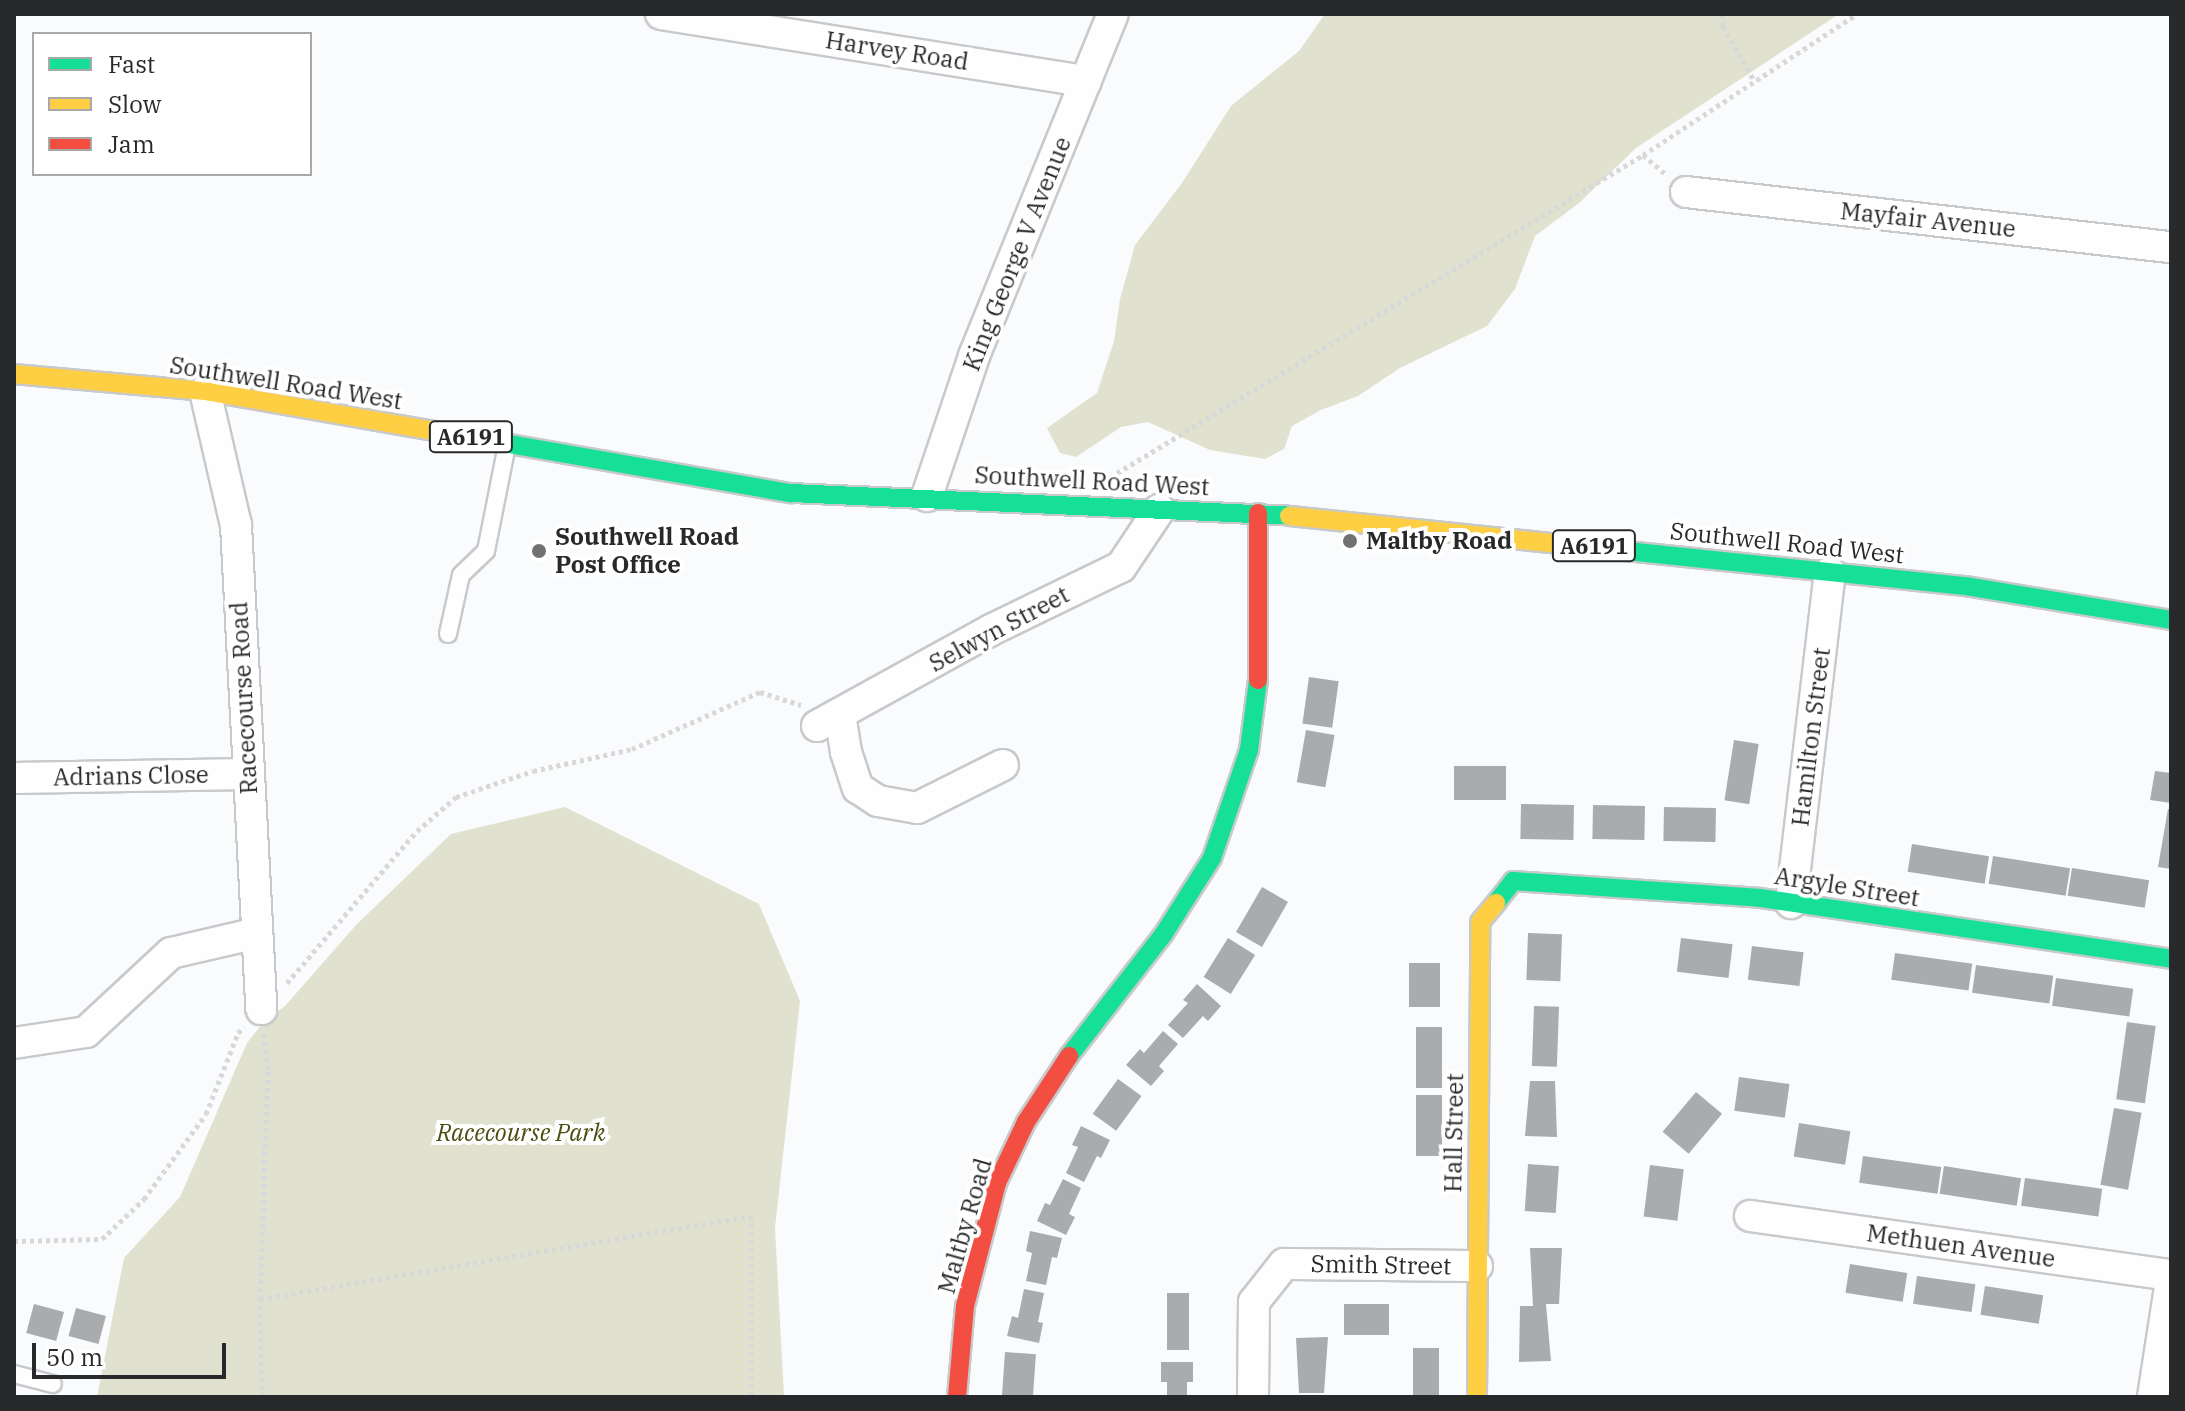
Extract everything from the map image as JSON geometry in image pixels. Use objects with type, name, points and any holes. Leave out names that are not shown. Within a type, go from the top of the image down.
[{"type":"main road","name":"Southwell Road West","points":[[14,374],[205,391],[791,493],[927,496],[1258,513],[1966,586],[2171,620]]},
{"type":"main road","name":"Maltby Road","points":[[957,1397],[965,1306],[997,1183],[1026,1122],[1079,1040],[1163,935],[1212,858],[1217,845],[1249,750],[1258,683],[1258,513]]},
{"type":"main road","name":"Argyle Street","points":[[1513,881],[1791,903],[2171,959]]},
{"type":"main road","name":"Hall Street","points":[[1477,1397],[1480,922],[1513,881]]},
{"type":"street","name":"Harvey Road","points":[[661,14],[1086,81]]},
{"type":"street","name":"King George V Avenue","points":[[927,496],[974,356],[1113,14]]},
{"type":"street","name":"Mayfair Avenue","points":[[1686,192],[2171,247]]},
{"type":"street","name":"Racecourse Road","points":[[205,391],[236,525],[261,1009]]},
{"type":"street","name":"Selwyn Street","points":[[829,720],[991,630],[1121,567],[1159,510]]},
{"type":"street","name":"Hamilton Street","points":[[1791,903],[1830,572]]},
{"type":"street","points":[[829,720],[846,752],[858,788],[878,801],[917,808],[1003,765]]},
{"type":"street","name":"Adrians Close","points":[[14,778],[247,774]]},
{"type":"street","points":[[14,1043],[86,1032],[171,953],[257,933]]},
{"type":"street","name":"Methuen Avenue","points":[[1750,1216],[2171,1278]]},
{"type":"street","name":"Smith Street","points":[[1253,1397],[1254,1302],[1284,1264],[1477,1266]]},
{"type":"street","points":[[2153,1397],[2171,1278]]},
{"type":"lane","points":[[448,634],[461,575],[486,551],[507,443]]},
{"type":"lane","points":[[14,1374],[53,1384]]},
{"type":"path","points":[[1722,14],[1723,26],[1755,82]]},
{"type":"path","points":[[1113,475],[1643,155],[1857,14]]},
{"type":"path","points":[[14,1241],[102,1239],[144,1199],[206,1114],[238,1033],[311,959],[359,897],[417,831],[456,797],[533,771],[632,749],[760,692],[798,702],[829,720]]},
{"type":"path","points":[[261,1009],[268,1069],[260,1299],[262,1397]]},
{"type":"path","points":[[260,1299],[751,1216],[751,1397]]},
{"type":"green space","points":[[1325,14],[1839,14],[1636,148],[1579,203],[1535,236],[1515,289],[1487,326],[1400,368],[1358,396],[1321,410],[1292,426],[1284,449],[1265,459],[1210,450],[1148,422],[1121,427],[1076,457],[1060,453],[1047,428],[1097,393],[1114,341],[1120,299],[1135,245],[1182,183],[1231,106],[1299,51]]},
{"type":"green space","name":"Racecourse Park","points":[[565,807],[759,904],[800,1001],[775,1228],[784,1397],[97,1397],[124,1258],[180,1197],[247,1043],[263,1023],[285,1006],[356,925],[451,834]]},
{"type":"building","points":[[1309,677],[1339,681],[1332,728],[1302,724]]},
{"type":"building","points":[[1306,730],[1335,735],[1325,787],[1297,782]]},
{"type":"building","points":[[1734,740],[1759,744],[1749,804],[1724,800]]},
{"type":"building","points":[[1454,766],[1506,766],[1506,800],[1454,800]]},
{"type":"building","points":[[2155,771],[2171,773],[2171,803],[2150,800]]},
{"type":"building","points":[[1521,804],[1574,805],[1573,840],[1520,839]]},
{"type":"building","points":[[1593,805],[1645,806],[1644,840],[1592,839]]},
{"type":"building","points":[[1664,807],[1716,808],[1715,842],[1663,841]]},
{"type":"building","points":[[2168,809],[2171,810],[2171,869],[2158,867]]},
{"type":"building","points":[[1912,844],[1989,856],[1985,884],[1908,872]]},
{"type":"building","points":[[1993,856],[2070,868],[2066,896],[1989,884]]},
{"type":"building","points":[[2072,868],[2149,880],[2145,908],[2068,896]]},
{"type":"building","points":[[1262,887],[1288,902],[1262,947],[1236,932]]},
{"type":"building","points":[[1528,933],[1562,934],[1560,981],[1526,980]]},
{"type":"building","points":[[1228,938],[1255,955],[1231,994],[1204,977]]},
{"type":"building","points":[[1681,938],[1733,944],[1728,978],[1677,972]]},
{"type":"building","points":[[1752,946],[1804,952],[1799,986],[1748,980]]},
{"type":"building","points":[[1895,953],[1972,964],[1968,991],[1891,980]]},
{"type":"building","points":[[1409,963],[1440,963],[1440,1007],[1409,1007]]},
{"type":"building","points":[[1976,965],[2053,976],[2049,1004],[1972,993]]},
{"type":"building","points":[[2056,978],[2133,989],[2129,1017],[2052,1006]]},
{"type":"building","points":[[1197,984],[1221,1006],[1208,1021],[1203,1016],[1183,1038],[1168,1025],[1188,1003],[1183,1000]]},
{"type":"building","points":[[1534,1006],[1559,1007],[1557,1067],[1532,1066]]},
{"type":"building","points":[[2127,1022],[2156,1026],[2145,1103],[2116,1099]]},
{"type":"building","points":[[1416,1027],[1442,1027],[1442,1088],[1416,1088]]},
{"type":"building","points":[[1163,1031],[1178,1044],[1159,1066],[1164,1071],[1151,1086],[1126,1065],[1140,1049],[1144,1053]]},
{"type":"building","points":[[1739,1077],[1790,1084],[1785,1118],[1734,1111]]},
{"type":"building","points":[[1118,1079],[1141,1096],[1116,1131],[1093,1114]]},
{"type":"building","points":[[1530,1081],[1555,1081],[1557,1137],[1525,1136]]},
{"type":"building","points":[[1696,1092],[1722,1114],[1689,1154],[1663,1132]]},
{"type":"building","points":[[1416,1095],[1442,1095],[1442,1156],[1416,1156]]},
{"type":"building","points":[[2114,1108],[2142,1113],[2128,1190],[2100,1185]]},
{"type":"building","points":[[1799,1123],[1850,1131],[1845,1165],[1794,1157]]},
{"type":"building","points":[[1081,1126],[1110,1140],[1101,1158],[1097,1156],[1084,1182],[1066,1173],[1078,1147],[1072,1145]]},
{"type":"building","points":[[1863,1156],[1941,1167],[1937,1194],[1859,1183]]},
{"type":"building","points":[[1528,1164],[1559,1166],[1556,1213],[1525,1211]]},
{"type":"building","points":[[1650,1165],[1684,1169],[1677,1221],[1644,1217]]},
{"type":"building","points":[[1944,1166],[2021,1178],[2017,1206],[1940,1194]]},
{"type":"building","points":[[2025,1178],[2102,1189],[2098,1217],[2021,1206]]},
{"type":"building","points":[[1063,1179],[1081,1188],[1069,1214],[1075,1217],[1066,1235],[1037,1221],[1045,1203],[1050,1205]]},
{"type":"building","points":[[1030,1231],[1062,1238],[1057,1258],[1052,1257],[1046,1285],[1026,1281],[1032,1253],[1026,1251]]},
{"type":"building","points":[[1530,1248],[1562,1248],[1559,1304],[1546,1304],[1551,1361],[1519,1362],[1520,1306],[1533,1306]]},
{"type":"building","points":[[1850,1264],[1907,1273],[1903,1302],[1845,1293]]},
{"type":"building","points":[[1917,1276],[1975,1284],[1972,1312],[1913,1304]]},
{"type":"building","points":[[1985,1286],[2043,1295],[2039,1324],[1980,1315]]},
{"type":"building","points":[[1024,1289],[1044,1293],[1038,1322],[1043,1323],[1039,1343],[1007,1336],[1012,1316],[1018,1318]]},
{"type":"building","points":[[1167,1293],[1189,1293],[1189,1350],[1167,1350]]},
{"type":"building","points":[[34,1304],[64,1312],[56,1341],[26,1333]]},
{"type":"building","points":[[1344,1304],[1389,1304],[1389,1335],[1344,1335]]},
{"type":"building","points":[[76,1308],[106,1316],[98,1344],[68,1336]]},
{"type":"building","points":[[1328,1337],[1324,1393],[1299,1393],[1296,1338]]},
{"type":"building","points":[[1413,1348],[1439,1348],[1439,1397],[1413,1397]]},
{"type":"building","points":[[1005,1352],[1036,1354],[1033,1397],[1002,1397]]},
{"type":"building","points":[[1161,1362],[1193,1362],[1193,1382],[1187,1382],[1187,1397],[1167,1397],[1167,1382],[1161,1382]]},
{"type":"traffic: fast","points":[[463,436],[791,493],[1289,516]]},
{"type":"traffic: fast","points":[[1626,551],[1966,586],[2171,620]]},
{"type":"traffic: fast","points":[[1069,1056],[1163,935],[1212,858],[1249,750],[1258,680]]},
{"type":"traffic: fast","points":[[1496,903],[1513,881],[1760,898],[2171,959]]},
{"type":"traffic: slow","points":[[14,374],[205,391],[463,436]]},
{"type":"traffic: slow","points":[[1289,516],[1626,551]]},
{"type":"traffic: slow","points":[[1477,1397],[1480,922],[1496,903]]},
{"type":"traffic: jam","points":[[1258,513],[1258,680]]},
{"type":"traffic: jam","points":[[957,1397],[965,1306],[997,1183],[1026,1122],[1069,1056]]},
{"type":"place","name":"Maltby Road","points":[[1350,541]]},
{"type":"place","name":"Southwell Road Post Office","points":[[539,551]]}]
